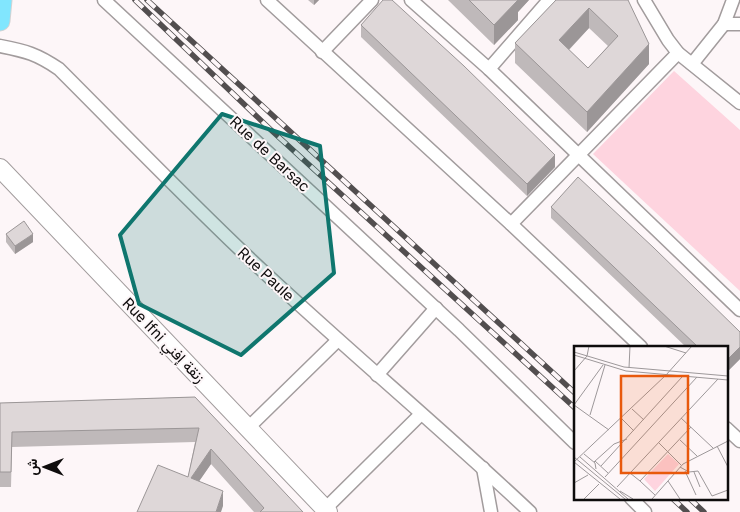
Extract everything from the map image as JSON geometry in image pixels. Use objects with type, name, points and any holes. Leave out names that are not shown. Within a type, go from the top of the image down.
[{"type":"main road","points":[[0,21],[2,0]]},
{"type":"street","name":"Rue de Barsac","points":[[104,0],[436,308],[574,442]]},
{"type":"street","points":[[266,0],[511,224],[640,346]]},
{"type":"street","points":[[322,52],[372,0]]},
{"type":"street","points":[[411,0],[489,69],[740,310]]},
{"type":"street","points":[[489,69],[549,0]]},
{"type":"street","points":[[644,0],[678,53],[740,103]]},
{"type":"street","points":[[692,64],[724,24],[733,0]]},
{"type":"street","points":[[724,24],[740,24]]},
{"type":"street","name":"Rue Paule","points":[[0,46],[23,50],[42,57],[60,69],[266,274],[530,512]]},
{"type":"street","points":[[511,224],[678,53]]},
{"type":"street","name":"Rue Ifni زنقة إفني","points":[[0,168],[327,510]]},
{"type":"street","points":[[376,375],[436,308]]},
{"type":"street","points":[[248,428],[338,340]]},
{"type":"street","points":[[327,510],[421,414]]},
{"type":"street","points":[[728,430],[739,438]]},
{"type":"street","points":[[483,468],[490,512]]},
{"type":"street","points":[[633,500],[645,512]]},
{"type":"highlighted area","points":[[222,114],[320,146],[334,273],[241,355],[139,304],[120,235]]},
{"type":"shaded area","points":[[674,71],[740,130],[740,291],[593,154]]},
{"type":"building","points":[[383,0],[392,0],[464,66],[555,155],[527,184],[361,25]]},
{"type":"building","points":[[469,0],[518,0],[494,25]]},
{"type":"building","points":[[556,0],[628,0],[649,44],[587,112],[515,43]],"holes":[[[589,8],[618,36],[588,68],[559,40]]]},
{"type":"building","points":[[578,177],[740,332],[740,347],[728,359],[728,346],[697,346],[551,207]]},
{"type":"building","points":[[24,221],[33,234],[15,246],[6,234]]},
{"type":"building","points":[[195,397],[303,512],[260,512],[264,508],[211,449],[191,478],[223,491],[216,512],[137,512],[158,465],[188,477],[199,428],[12,432],[11,472],[0,472],[0,403]]},
{"type":"railway","points":[[135,0],[271,130],[574,407]]},
{"type":"railway","points":[[147,0],[574,392]]},
{"type":"railway","points":[[674,500],[687,512]]},
{"type":"railway","points":[[691,500],[704,512]]}]
